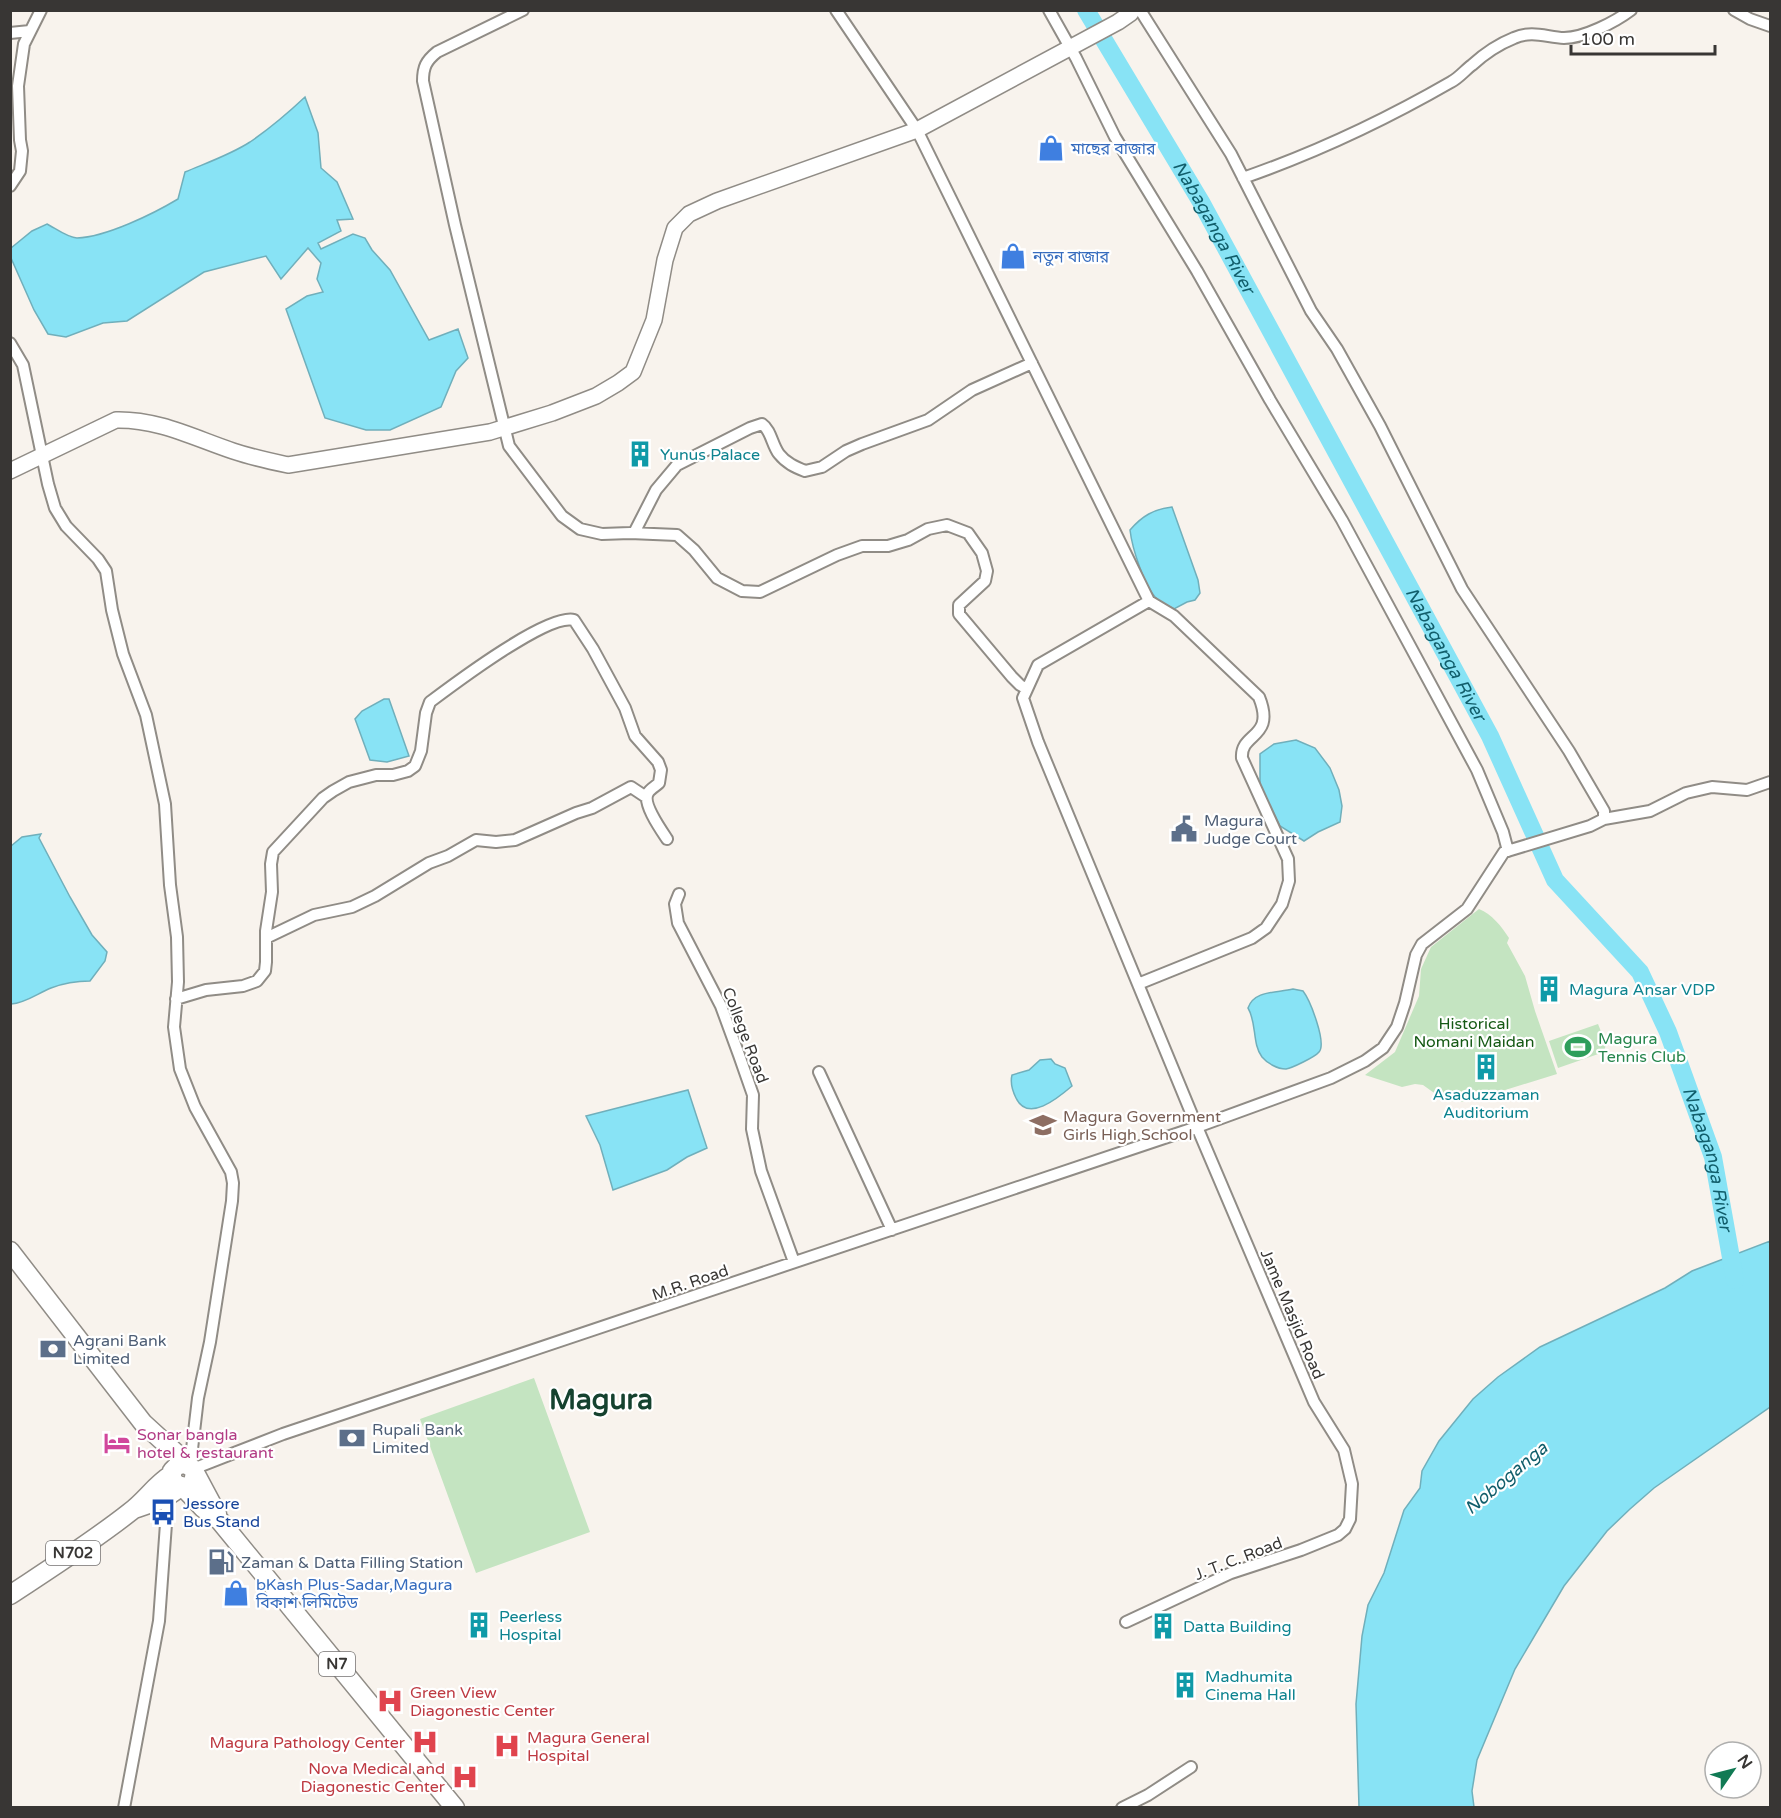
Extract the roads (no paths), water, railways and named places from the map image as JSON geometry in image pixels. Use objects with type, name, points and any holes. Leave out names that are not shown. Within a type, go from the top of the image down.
[{"type":"highway","name":"N7","points":[[10,1251],[143,1422],[203,1508],[220,1521],[454,1808]]},
{"type":"highway","name":"N702","points":[[10,1594],[182,1478]]},
{"type":"main road","points":[[10,471],[116,420],[167,426],[232,451],[288,465],[490,432],[552,413],[596,396],[633,372],[654,320],[665,260],[675,228],[689,214],[717,201],[917,130],[1118,22],[1132,10]]},
{"type":"street","points":[[10,186],[20,171],[22,152],[18,86],[24,45],[41,10]]},
{"type":"street","points":[[524,10],[437,52],[428,59],[423,68],[423,81],[455,225],[509,446],[562,516],[580,529],[602,534],[677,535],[694,550],[717,578],[742,591],[760,592],[837,555],[862,546],[888,546],[908,540],[927,529],[947,525],[968,533],[982,553],[987,571],[985,581],[959,605],[958,614],[1012,677],[1027,689],[1038,664],[1149,601]]},
{"type":"street","points":[[836,10],[917,130],[1149,601],[1174,616],[1259,697],[1264,708],[1264,722],[1260,732],[1245,744],[1242,758],[1288,859],[1289,881],[1282,904],[1275,917],[1259,933],[1138,984]]},
{"type":"street","points":[[1049,10],[1075,45],[1115,138],[1197,271],[1265,392],[1342,520],[1477,770],[1503,832],[1506,852],[1590,826],[1604,819],[1633,816],[1650,811],[1686,793],[1712,787],[1747,790],[1770,782]]},
{"type":"street","points":[[1140,10],[1231,154],[1311,311],[1337,348],[1380,426],[1449,566],[1569,751],[1604,812],[1604,819]]},
{"type":"street","points":[[1243,178],[1298,159],[1389,115],[1453,81],[1483,56],[1516,37],[1533,33],[1565,38],[1584,34],[1631,10]]},
{"type":"street","points":[[1734,10],[1749,19],[1770,26]]},
{"type":"street","points":[[10,33],[30,31]]},
{"type":"street","points":[[10,343],[23,365],[55,508],[66,526],[98,559],[106,571],[112,610],[123,654],[146,715],[165,804],[170,885],[177,937],[174,1027],[180,1070],[195,1107],[226,1161],[233,1183],[210,1342],[182,1478],[159,1621],[124,1808]]},
{"type":"street","points":[[634,533],[656,490],[677,465],[750,428],[762,424],[767,427],[779,454],[787,462],[805,471],[822,467],[846,451],[862,444],[928,420],[972,390],[1032,363]]},
{"type":"street","points":[[176,999],[206,990],[243,986],[257,981],[265,971],[273,852],[285,837],[323,798],[333,791],[350,782],[376,775],[393,775],[408,771],[415,766],[421,751],[426,713],[430,702],[513,643],[558,621],[568,618],[574,620],[593,649],[625,708],[635,736],[658,762],[661,770],[659,783],[648,792],[646,797],[648,807],[667,839]]},
{"type":"street","name":"Jame Masjid Road","points":[[1027,689],[1023,698],[1038,742],[1197,1127],[1314,1402],[1344,1450],[1352,1484],[1351,1513]]},
{"type":"street","points":[[266,938],[314,915],[352,907],[375,896],[429,863],[448,856],[476,840],[496,842],[515,840],[592,808],[630,788],[646,797]]},
{"type":"street","name":"M.R. Road","points":[[182,1478],[283,1434],[1197,1127],[1331,1078],[1365,1062],[1383,1048],[1396,1027],[1405,1003],[1412,969],[1422,944],[1467,909],[1506,852]]},
{"type":"street","name":"College Road","points":[[679,894],[675,904],[678,923],[721,1006],[753,1095],[752,1129],[761,1171],[794,1262]]},
{"type":"street","points":[[819,1072],[892,1230]]},
{"type":"street","name":"J. T. C. Road","points":[[1126,1622],[1231,1573],[1334,1537],[1347,1527],[1351,1513]]},
{"type":"street","points":[[1122,1808],[1148,1795],[1191,1767]]},
{"type":"water","points":[[305,97],[318,133],[321,168],[337,182],[353,219],[337,220],[341,231],[318,243],[321,249],[353,234],[365,238],[372,250],[390,270],[429,340],[458,329],[468,358],[456,371],[441,407],[390,430],[366,430],[325,418],[286,309],[307,296],[323,292],[317,279],[321,263],[308,248],[281,279],[266,256],[204,272],[127,321],[103,323],[66,337],[48,334],[34,310],[11,258],[11,248],[32,231],[47,224],[73,238],[89,237],[129,224],[156,211],[178,199],[185,172],[250,142]]},
{"type":"water","points":[[1172,507],[1198,580],[1200,593],[1195,600],[1174,609],[1157,599],[1148,586],[1136,556],[1130,530],[1149,514]]},
{"type":"water","points":[[384,699],[389,699],[409,756],[387,762],[370,760],[355,719],[362,711]]},
{"type":"water","points":[[1296,740],[1315,748],[1330,768],[1339,790],[1342,806],[1340,822],[1304,841],[1280,826],[1260,786],[1260,754],[1274,744]]},
{"type":"water","points":[[41,834],[39,838],[70,897],[92,935],[107,952],[105,961],[90,981],[61,985],[22,1002],[11,1004],[11,846],[22,837]]},
{"type":"water","points":[[1293,989],[1303,991],[1310,1003],[1317,1021],[1321,1047],[1319,1052],[1308,1059],[1283,1069],[1269,1063],[1259,1052],[1253,1020],[1248,1008],[1255,998],[1261,995]]},
{"type":"water","points":[[1051,1059],[1055,1064],[1065,1068],[1072,1086],[1043,1106],[1028,1108],[1021,1105],[1012,1089],[1012,1075],[1029,1070],[1040,1060]]},
{"type":"water","points":[[688,1090],[707,1148],[667,1170],[613,1190],[600,1145],[586,1116]]},
{"type":"water","name":"Noboganga","points":[[1770,1241],[1770,1407],[1654,1488],[1607,1531],[1564,1586],[1515,1669],[1477,1760],[1472,1791],[1474,1807],[1359,1807],[1356,1704],[1362,1636],[1368,1605],[1384,1573],[1404,1510],[1420,1488],[1422,1471],[1439,1441],[1473,1399],[1498,1377],[1540,1347],[1665,1288],[1692,1271]]},
{"type":"waterway","name":"Nabaganga River","points":[[1086,10],[1201,202],[1490,736],[1555,880],[1640,972],[1668,1032],[1713,1157],[1735,1280]]},
{"type":"place","name":"মাছের বাজার","points":[[1051,148]]},
{"type":"place","name":"নতুন বাজার","points":[[1013,256]]},
{"type":"place","name":"Yunus Palace","points":[[640,454]]},
{"type":"place","name":"Magura Judge Court","points":[[1184,829]]},
{"type":"place","name":"Magura Ansar VDP","points":[[1549,989]]},
{"type":"place","name":"Magura Tennis Club","points":[[1578,1047]]},
{"type":"place","name":"Asaduzzaman Auditorium","points":[[1486,1067]]},
{"type":"place","name":"Magura Government Girls High School","points":[[1043,1125]]},
{"type":"place","name":"Agrani Bank Limited","points":[[53,1349]]},
{"type":"place","name":"Rupali Bank Limited","points":[[352,1438]]},
{"type":"place","name":"Sonar bangla hotel & restaurant","points":[[117,1443]]},
{"type":"place","name":"Jessore Bus Stand","points":[[163,1512]]},
{"type":"place","name":"Zaman & Datta Filling Station","points":[[221,1562]]},
{"type":"place","name":"bKash Plus-Sadar,Magura বিকাশ লিমিটেড","points":[[236,1593]]},
{"type":"place","name":"Peerless Hospital","points":[[479,1625]]},
{"type":"place","name":"Datta Building","points":[[1163,1626]]},
{"type":"place","name":"Madhumita Cinema Hall","points":[[1185,1685]]},
{"type":"place","name":"Green View Diagonestic Center","points":[[390,1701]]},
{"type":"place","name":"Magura Pathology Center","points":[[425,1742]]},
{"type":"place","name":"Magura General Hospital","points":[[507,1746]]},
{"type":"place","name":"Nova Medical and Diagonestic Center","points":[[465,1777]]},
{"type":"district","name":"Magura","points":[[601,1399]]},
{"type":"park label","name":"Historical Nomani Maidan","points":[[1474,1032]]}]
